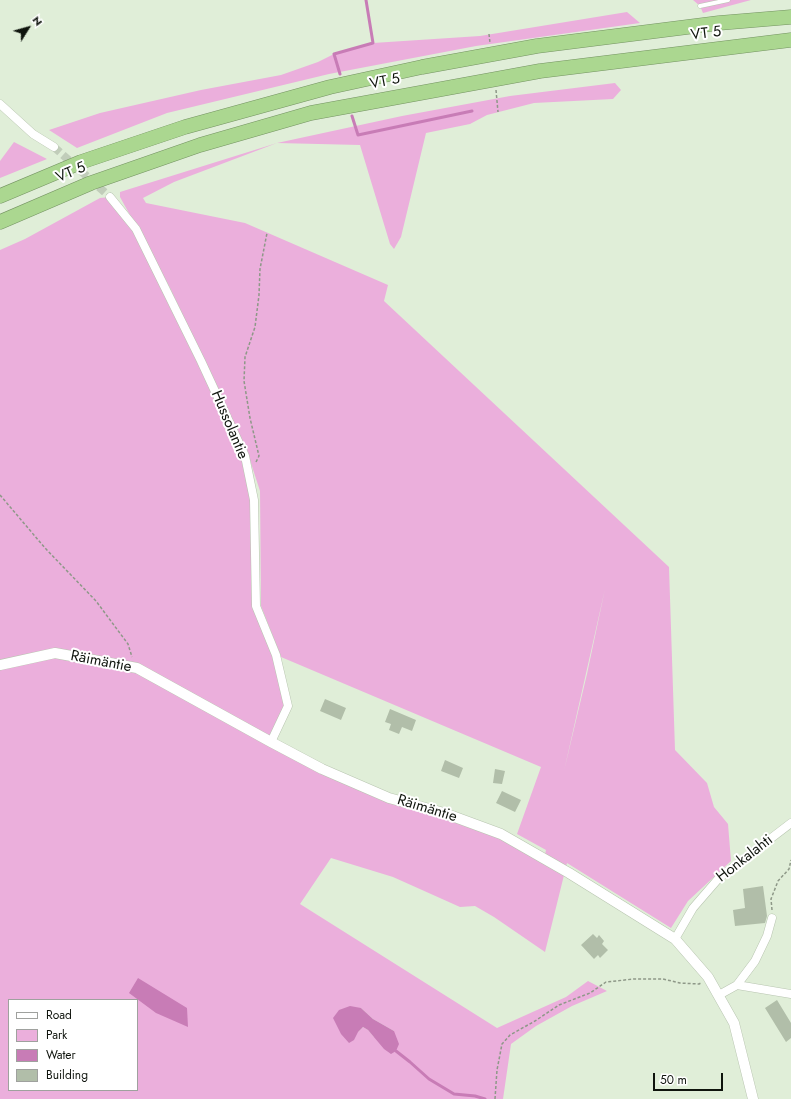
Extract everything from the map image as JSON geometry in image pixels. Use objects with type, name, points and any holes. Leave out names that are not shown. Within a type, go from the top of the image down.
[{"type":"highway","name":"VT 5","points":[[0,196],[81,162],[185,127],[330,87],[422,67],[537,46],[719,23],[787,18]]},
{"type":"highway","name":"VT 5","points":[[0,222],[98,180],[200,145],[311,113],[540,71],[789,40]]},
{"type":"street","points":[[0,104],[33,134],[54,147]]},
{"type":"street","name":"Hussolantie","points":[[110,197],[136,230],[147,250],[245,456],[254,500],[256,606],[276,655],[288,706],[271,742]]},
{"type":"street","name":"Räimäntie","points":[[0,664],[55,653],[137,668],[271,742],[322,768],[389,798],[444,813],[501,834],[569,873],[675,939],[708,977],[734,1022],[753,1099]]},
{"type":"street","name":"Honkalahti","points":[[675,939],[693,908],[718,878],[791,823]]},
{"type":"street","points":[[719,995],[737,984],[755,961],[767,936],[772,918]]},
{"type":"street","points":[[737,984],[791,994]]},
{"type":"lane","points":[[700,6],[728,0]]},
{"type":"path","points":[[489,34],[490,44]]},
{"type":"path","points":[[496,89],[498,112]]},
{"type":"path","points":[[249,477],[258,456],[244,381],[245,357],[255,327],[259,295],[260,269],[267,233]]},
{"type":"path","points":[[0,495],[45,548],[96,601],[128,644],[133,659],[131,667]]},
{"type":"path","points":[[772,918],[771,899],[778,881],[789,869],[791,860]]},
{"type":"path","points":[[495,1099],[497,1070],[502,1044],[510,1035],[559,1005],[590,993],[606,982],[634,979],[663,979],[680,983],[699,984],[708,977]]},
{"type":"green space","points":[[693,0],[751,0],[703,13],[700,6]]},
{"type":"green space","points":[[627,12],[640,23],[476,46],[329,74],[167,113],[77,148],[49,130],[100,113],[201,90],[281,75],[318,62],[334,54],[373,43],[480,36]]},
{"type":"green space","points":[[615,83],[621,90],[613,99],[534,103],[487,115],[470,124],[426,133],[401,237],[394,249],[390,244],[360,145],[277,143],[402,116],[510,96]]},
{"type":"green space","points":[[14,142],[47,159],[0,178],[0,161]]},
{"type":"green space","points":[[277,143],[174,182],[143,198],[146,203],[245,223],[388,285],[384,301],[669,567],[675,750],[707,783],[714,807],[728,824],[731,861],[688,901],[671,928],[567,863],[545,952],[494,917],[475,906],[460,907],[393,877],[331,858],[300,904],[497,1028],[566,997],[588,981],[607,991],[572,1006],[536,1026],[511,1044],[503,1099],[0,1099],[0,250],[25,239],[100,198],[110,197],[136,230],[245,456],[254,500],[256,606],[276,655],[288,706],[271,742],[322,769],[444,813],[544,859],[546,850],[517,834],[541,767],[281,657],[261,606],[260,491],[248,454],[169,286],[120,197],[120,192]],"holes":[[[605,589],[587,674],[564,771]],[[361,1008],[373,1019],[394,1031],[374,1037],[363,1027],[358,1032]]]},
{"type":"water","points":[[138,978],[187,1008],[188,1027],[156,1013],[129,993]]},
{"type":"water","points":[[350,1006],[361,1008],[373,1019],[394,1031],[399,1044],[396,1051],[391,1054],[384,1049],[368,1030],[363,1027],[358,1032],[354,1040],[349,1043],[341,1034],[333,1018],[339,1010]]},
{"type":"building","points":[[325,699],[346,708],[341,720],[320,711]]},
{"type":"building","points":[[390,709],[416,720],[412,731],[402,727],[399,734],[389,730],[391,724],[385,722]]},
{"type":"building","points":[[445,760],[463,768],[459,778],[441,771]]},
{"type":"building","points":[[495,769],[505,771],[502,784],[493,783]]},
{"type":"building","points":[[502,791],[521,800],[515,812],[496,803]]},
{"type":"building","points":[[763,886],[767,916],[765,923],[735,926],[733,910],[745,908],[743,889]]},
{"type":"building","points":[[593,934],[597,938],[599,935],[604,941],[602,944],[608,950],[600,958],[598,955],[594,959],[581,945]]},
{"type":"building","points":[[777,1000],[791,1023],[791,1038],[786,1042],[765,1008]]},
{"type":"waterway","points":[[340,74],[334,54],[373,43],[366,0]]},
{"type":"waterway","points":[[352,116],[358,135],[472,111]]},
{"type":"waterway","points":[[396,1051],[429,1079],[454,1094],[475,1096],[485,1099]]},
{"type":"tunnel","points":[[54,147],[110,197]]}]
